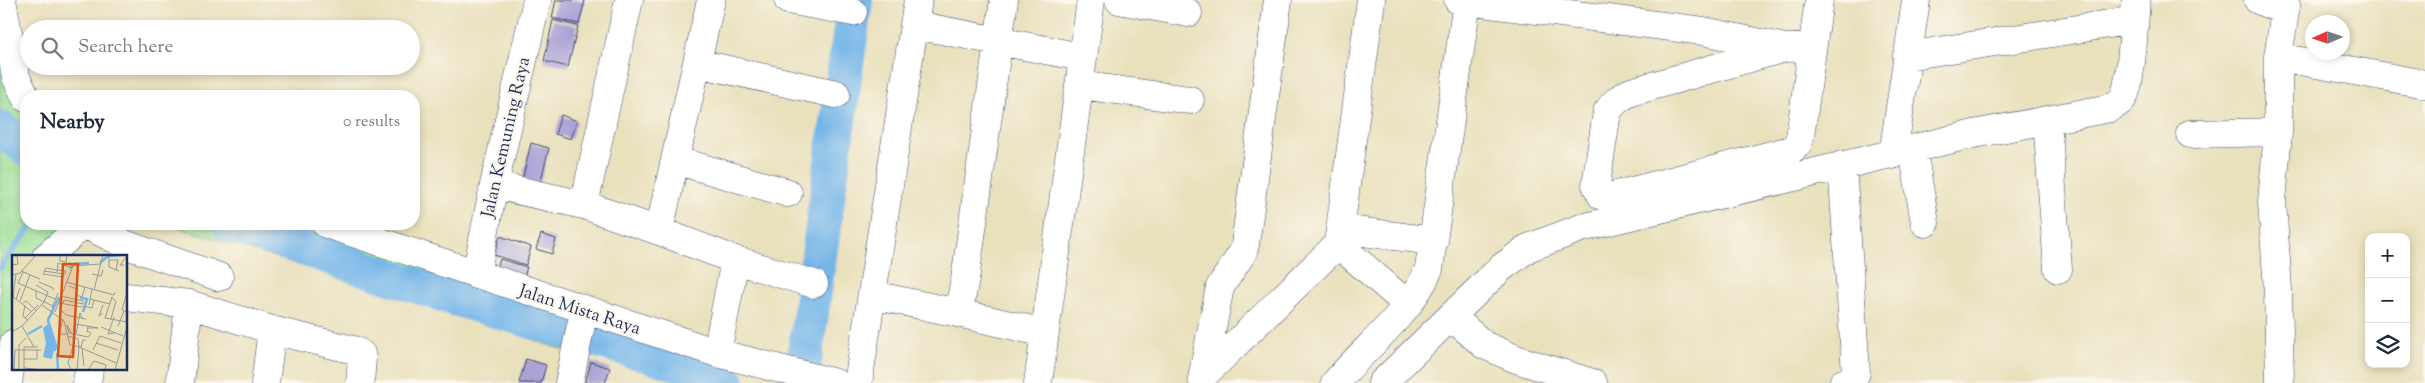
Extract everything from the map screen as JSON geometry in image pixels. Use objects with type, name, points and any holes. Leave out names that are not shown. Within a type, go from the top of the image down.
[{"type":"street","points":[[2,0],[16,77],[22,90]]},
{"type":"street","name":"Jalan Kemuning Raya","points":[[476,275],[494,185],[537,0]]},
{"type":"street","points":[[584,205],[629,0]]},
{"type":"street","points":[[659,231],[711,0]]},
{"type":"street","points":[[958,313],[966,280],[1004,0]]},
{"type":"street","points":[[1038,383],[1091,0]]},
{"type":"street","points":[[1119,0],[1188,13]]},
{"type":"street","points":[[1202,379],[1220,287],[1243,252],[1245,245],[1278,0]]},
{"type":"street","points":[[1202,379],[1339,236],[1372,0]]},
{"type":"street","points":[[1799,48],[1631,92],[1622,96],[1613,103],[1608,112],[1596,185],[1597,190],[1602,196],[1609,196],[1791,150],[1797,145],[1800,137],[1799,48],[1819,0]]},
{"type":"street","points":[[1916,0],[1907,56],[1903,153],[1925,223]]},
{"type":"street","points":[[1907,56],[2135,7],[2154,0]]},
{"type":"street","points":[[2258,0],[2272,6],[2286,5],[2278,57],[2278,132],[2272,202],[2278,290],[2280,383]]},
{"type":"street","points":[[800,1],[853,12]]},
{"type":"street","points":[[1334,383],[1408,305],[1423,282],[1434,241],[1462,1],[1553,6],[1799,48]]},
{"type":"street","points":[[1382,383],[1501,268],[1528,248],[1581,228],[1719,197],[1842,165],[1903,153],[1974,134],[2110,108],[2118,104],[2124,97],[2128,81],[2135,7]]},
{"type":"street","points":[[858,383],[917,12],[998,41],[1082,57]]},
{"type":"street","points":[[2278,57],[2425,84]]},
{"type":"street","points":[[697,62],[836,94]]},
{"type":"street","points":[[1079,85],[1190,100]]},
{"type":"street","points":[[2047,120],[2058,269]]},
{"type":"street","points":[[2190,134],[2278,132]]},
{"type":"street","points":[[675,160],[788,193]]},
{"type":"street","points":[[1842,165],[1856,373],[1852,381],[1843,383]]},
{"type":"street","points":[[494,185],[584,205],[735,260],[814,284]]},
{"type":"street","points":[[48,255],[77,230]]},
{"type":"street","points":[[96,230],[127,245],[219,277]]},
{"type":"street","name":"Jalan Mista Raya","points":[[344,230],[717,353],[836,383]]},
{"type":"street","points":[[1339,236],[1434,241]]},
{"type":"street","points":[[1339,236],[1408,305]]},
{"type":"street","points":[[717,353],[735,260]]},
{"type":"street","points":[[873,295],[1045,333]]},
{"type":"street","points":[[128,297],[189,304],[272,330],[359,352],[362,358],[360,383]]},
{"type":"street","points":[[180,383],[189,304]]},
{"type":"street","points":[[569,383],[584,310]]},
{"type":"street","points":[[1452,317],[1484,345],[1516,359],[1593,383]]},
{"type":"street","points":[[265,383],[272,330]]},
{"type":"street","points":[[8,383],[12,356]]},
{"type":"street","points":[[87,383],[89,370]]},
{"type":"green space","points":[[0,0],[24,90],[20,90],[20,230],[77,230],[48,255],[12,255],[12,349],[0,383]]},
{"type":"green space","points":[[96,230],[131,230],[127,245]]},
{"type":"green space","points":[[186,230],[344,230],[584,310],[575,354],[451,312]]},
{"type":"building","points":[[556,0],[585,0],[579,24],[552,18]]},
{"type":"building","points":[[553,20],[578,26],[568,67],[544,61]]},
{"type":"building","points":[[561,115],[577,121],[571,139],[555,134]]},
{"type":"building","points":[[531,143],[549,148],[540,184],[522,180]]},
{"type":"building","points":[[541,234],[556,239],[552,254],[536,249]]},
{"type":"building","points":[[500,236],[531,247],[526,265],[494,255]]},
{"type":"building","points":[[500,259],[527,267],[521,287],[494,279]]},
{"type":"building","points":[[526,359],[546,365],[541,383],[519,383]]},
{"type":"building","points":[[591,362],[610,368],[605,383],[585,383]]},
{"type":"waterway","points":[[801,383],[855,0]]},
{"type":"waterway","points":[[0,128],[20,143]]},
{"type":"waterway","points":[[0,268],[28,230]]},
{"type":"waterway","points":[[248,230],[454,298],[694,368],[727,383]]}]
